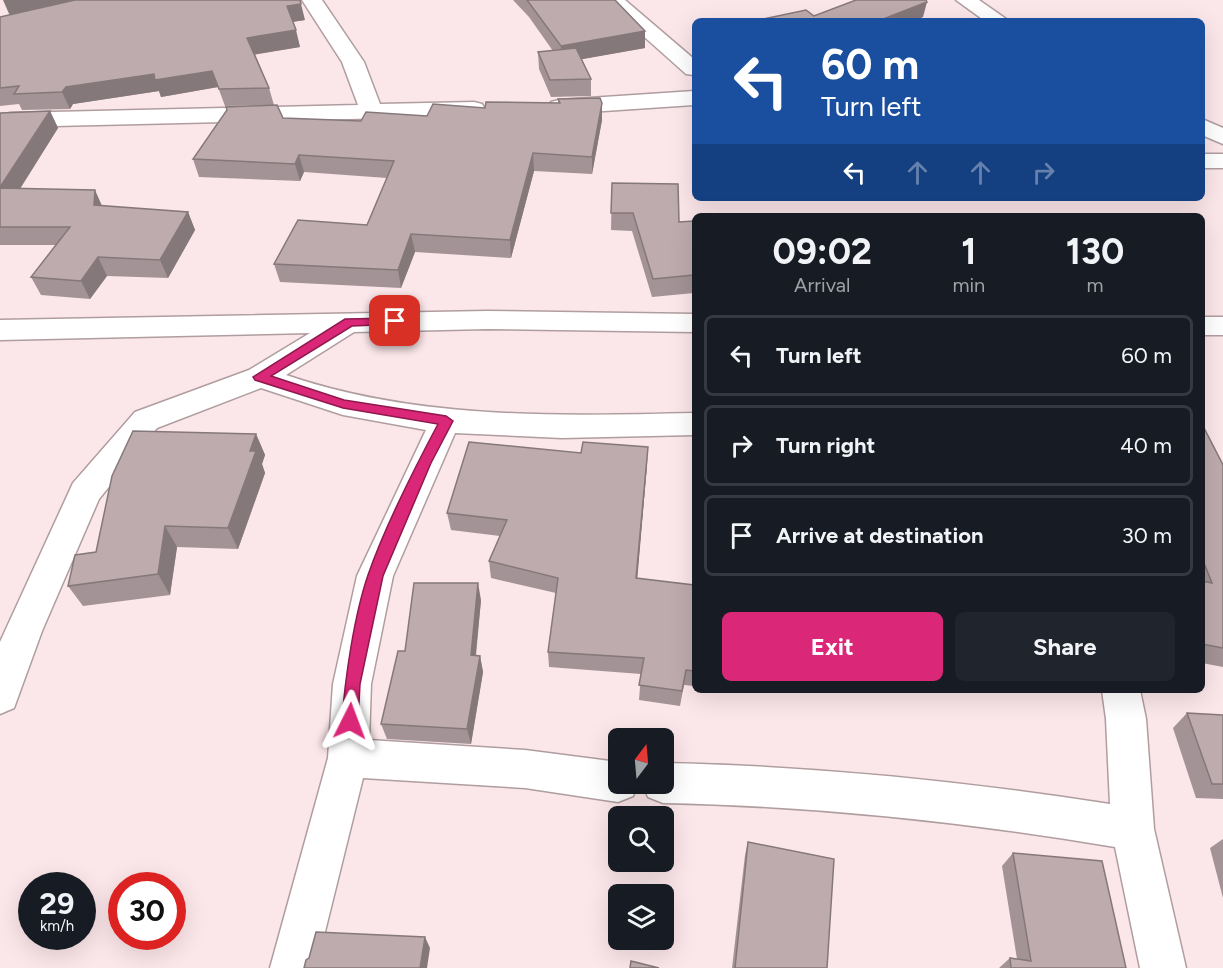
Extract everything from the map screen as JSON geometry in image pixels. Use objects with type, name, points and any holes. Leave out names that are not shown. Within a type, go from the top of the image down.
[{"type":"street","points":[[312,0],[353,62],[372,112]]},
{"type":"street","points":[[613,0],[692,67]]},
{"type":"street","points":[[966,0],[994,18]]},
{"type":"street","points":[[536,108],[617,105],[692,98]]},
{"type":"street","points":[[3,121],[298,112],[501,109]]},
{"type":"street","points":[[1205,127],[1223,136]]},
{"type":"street","points":[[1205,161],[1223,161]]},
{"type":"street","points":[[0,330],[487,320],[692,324]]},
{"type":"street","points":[[0,696],[4,678],[23,631],[85,492],[146,420],[260,377],[350,322]]},
{"type":"street","points":[[1205,326],[1223,326]]},
{"type":"street","points":[[260,377],[343,404],[446,421],[578,427],[692,424]]},
{"type":"street","points":[[293,968],[348,758],[352,684],[375,576],[424,463],[446,421]]},
{"type":"street","points":[[1122,693],[1126,719],[1133,829],[1163,968]]},
{"type":"street","points":[[348,758],[525,769],[608,781]]},
{"type":"street","points":[[674,783],[767,785],[815,789],[1004,808],[1133,829]]},
{"type":"building","points":[[75,0],[300,0],[301,4],[287,6],[296,30],[247,38],[269,88],[219,89],[212,71],[155,80],[154,74],[66,87],[62,92],[14,94],[19,86],[0,88],[0,17]]},
{"type":"building","points":[[527,0],[615,0],[645,31],[561,46]]},
{"type":"building","points":[[856,0],[926,0],[927,2],[886,18],[768,18],[806,10],[814,16]]},
{"type":"building","points":[[576,48],[591,79],[550,80],[538,52]]},
{"type":"building","points":[[600,98],[602,103],[592,157],[533,153],[510,240],[411,234],[398,270],[274,264],[298,220],[367,225],[394,161],[299,155],[295,164],[193,159],[227,110],[226,107],[277,105],[283,118],[361,121],[366,112],[427,116],[433,104],[485,108],[486,102],[560,103],[558,99]]},
{"type":"building","points":[[50,111],[0,187],[0,113]]},
{"type":"building","points":[[612,183],[678,184],[679,222],[692,221],[692,275],[653,279],[633,213],[611,213]]},
{"type":"building","points":[[0,188],[95,190],[94,205],[188,212],[160,260],[98,257],[81,281],[31,277],[70,227],[0,227]]},
{"type":"building","points":[[1205,430],[1223,465],[1223,648],[1205,645],[1205,582],[1212,583],[1205,566]]},
{"type":"building","points":[[133,431],[256,434],[250,451],[256,451],[228,528],[165,526],[158,574],[68,586],[75,555],[96,552],[112,476]]},
{"type":"building","points":[[469,442],[581,453],[583,442],[648,447],[636,578],[692,585],[692,671],[686,670],[682,691],[639,685],[644,658],[548,652],[558,578],[489,561],[507,520],[447,513]]},
{"type":"building","points":[[414,583],[478,583],[471,655],[480,656],[467,729],[381,724],[398,651],[405,651]]},
{"type":"building","points":[[1187,713],[1223,715],[1223,784],[1212,784]]},
{"type":"building","points":[[748,842],[834,859],[827,968],[735,968]]},
{"type":"building","points":[[1013,853],[1102,861],[1126,968],[1011,968],[1010,958],[1031,961]]},
{"type":"building","points":[[316,932],[425,937],[420,968],[304,968]]},
{"type":"building","points":[[631,961],[659,968],[630,968]]},
{"type":"route","points":[[350,721],[352,684],[375,576],[424,463],[446,421],[343,404],[260,377],[350,322],[395,321]]}]
